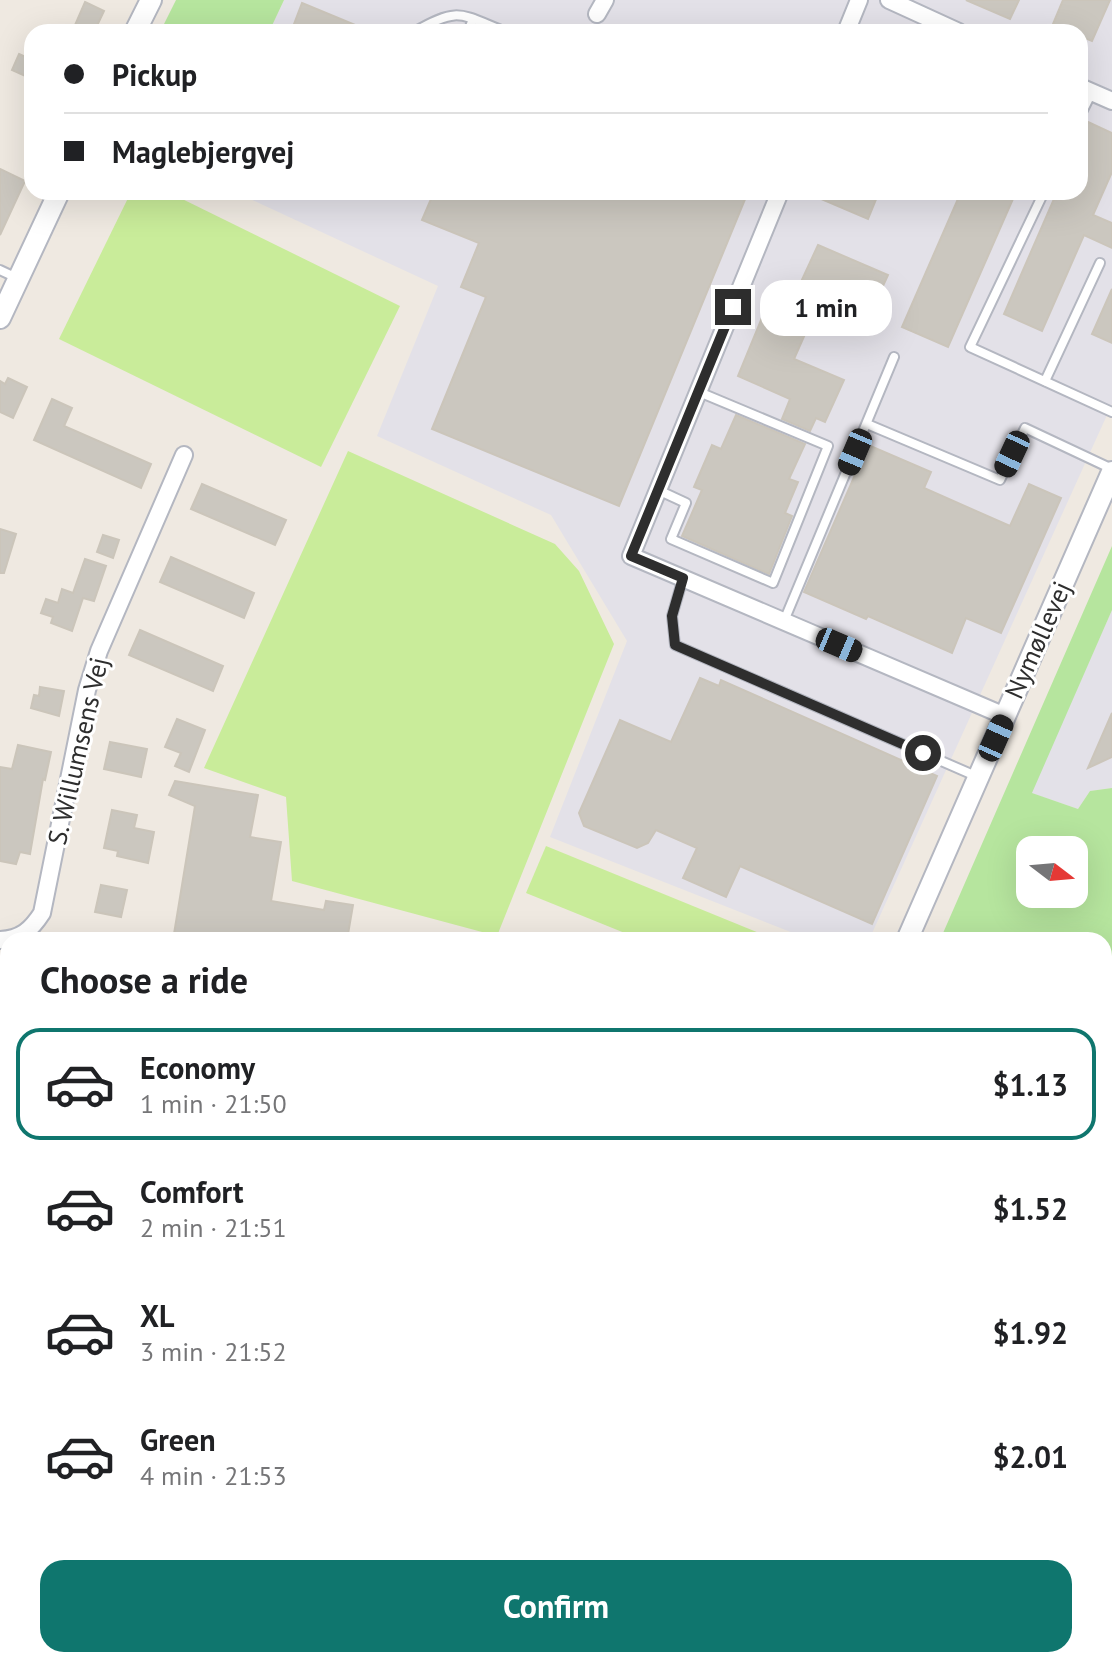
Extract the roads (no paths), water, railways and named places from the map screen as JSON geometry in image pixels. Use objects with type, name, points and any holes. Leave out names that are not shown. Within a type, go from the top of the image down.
[{"type":"street","points":[[139,24],[151,0]]},
{"type":"street","points":[[849,24],[859,0]]},
{"type":"street","points":[[889,0],[942,24]]},
{"type":"street","points":[[1088,90],[1112,101]]},
{"type":"street","points":[[0,318],[9,274],[54,200]]},
{"type":"street","points":[[777,200],[631,556],[1005,716]]},
{"type":"street","name":"S. Willumsens Vej","points":[[28,932],[42,913],[87,690],[99,651],[184,455]]},
{"type":"street","name":"Nymøllevej","points":[[910,932],[1112,470]]},
{"type":"lane","points":[[428,24],[452,14],[486,24]]},
{"type":"lane","points":[[471,24],[473,19]]},
{"type":"lane","points":[[1040,200],[970,347],[1112,412]]},
{"type":"lane","points":[[1045,381],[1100,263]]},
{"type":"lane","points":[[783,621],[894,357]]},
{"type":"lane","points":[[658,490],[686,503],[671,539],[773,583],[828,446],[698,392]]},
{"type":"lane","points":[[867,424],[1000,480],[1025,428],[1112,470]]},
{"type":"lane","points":[[683,578],[672,616],[675,645],[978,777]]}]
